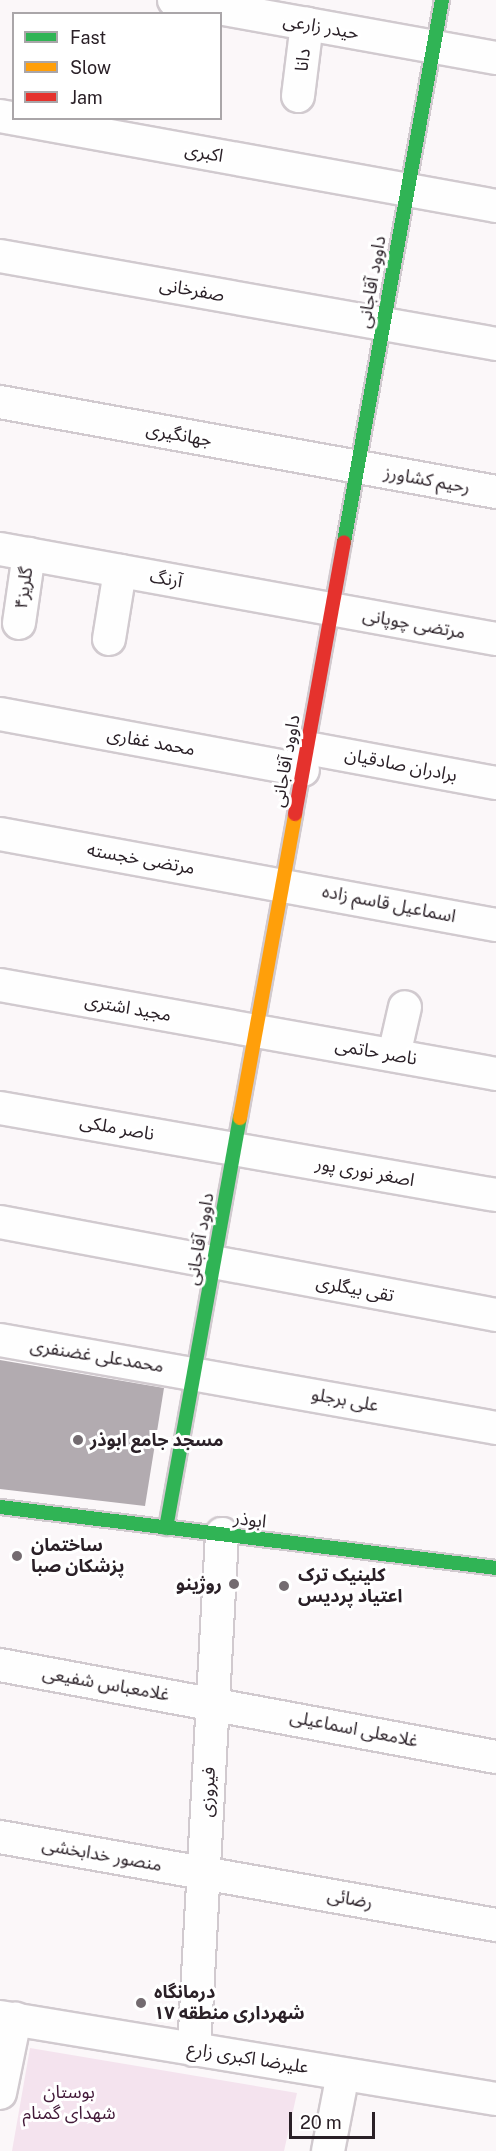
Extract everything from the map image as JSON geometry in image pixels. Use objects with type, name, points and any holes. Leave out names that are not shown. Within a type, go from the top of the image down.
[{"type":"street","name":"حیدر زارعی","points":[[174,0],[496,58]]},
{"type":"street","name":"داوود آقاجانی","points":[[166,1528],[442,0]]},
{"type":"street","name":"دانا","points":[[298,96],[307,24]]},
{"type":"street","name":"اکبری","points":[[22,120],[496,206]]},
{"type":"street","name":"صفرخانی","points":[[0,256],[496,344]]},
{"type":"street","name":"جهانگیری","points":[[0,402],[357,467]]},
{"type":"street","name":"رحیم کشاورز","points":[[357,467],[496,492]]},
{"type":"street","name":"آرنگ","points":[[14,552],[332,609]]},
{"type":"street","name":"گلریز۴","points":[[14,552],[19,623]]},
{"type":"street","points":[[109,639],[120,571]]},
{"type":"street","name":"مرتضی چوپانی","points":[[332,609],[496,639]]},
{"type":"street","name":"محمد غفاری","points":[[0,714],[305,759]]},
{"type":"street","name":"برادران صادقیان","points":[[305,759],[496,783]]},
{"type":"street","name":"مرتضی خجسته","points":[[0,834],[282,884]]},
{"type":"street","name":"اسماعیل قاسم زاده","points":[[282,884],[496,925]]},
{"type":"street","name":"مجید اشتری","points":[[0,986],[256,1030]]},
{"type":"street","points":[[394,1055],[405,1007]]},
{"type":"street","name":"ناصر حاتمی","points":[[256,1030],[496,1074]]},
{"type":"street","name":"ناصر ملکی","points":[[0,1108],[235,1149]]},
{"type":"street","name":"اصغر نوری پور","points":[[235,1149],[496,1195]]},
{"type":"street","name":"تقی بیگلری","points":[[0,1222],[496,1315]]},
{"type":"street","name":"محمدعلی غضنفری","points":[[0,1340],[194,1372]]},
{"type":"street","name":"علی برجلو","points":[[194,1372],[496,1428]]},
{"type":"street","name":"ابوذر","points":[[0,1507],[496,1568]]},
{"type":"street","name":"فیروزی","points":[[194,2049],[222,1534]]},
{"type":"street","name":"غلامعباس شفیعی","points":[[0,1665],[213,1702]]},
{"type":"street","name":"غلامعلی اسماعیلی","points":[[213,1702],[496,1757]]},
{"type":"street","name":"منصور خدابخشی","points":[[0,1838],[204,1872]]},
{"type":"street","name":"رضائی","points":[[204,1872],[496,1925]]},
{"type":"street","points":[[0,2093],[7,2018]]},
{"type":"street","name":"علیرضا اکبری زارع","points":[[7,2018],[496,2099]]},
{"type":"street","points":[[328,2151],[343,2074]]},
{"type":"green space","name":"بوستان شهدای گمنام","points":[[30,2048],[297,2093],[284,2151],[12,2151]]},
{"type":"building","name":"مسجد جامع ابوذر","points":[[0,1360],[164,1388],[145,1506],[0,1489]]},
{"type":"traffic: fast","points":[[344,542],[442,0]]},
{"type":"traffic: fast","points":[[166,1528],[240,1118]]},
{"type":"traffic: fast","points":[[0,1507],[496,1568]]},
{"type":"traffic: slow","points":[[240,1118],[295,814]]},
{"type":"traffic: jam","points":[[295,814],[344,542]]},
{"type":"place","name":"مسجد جامع ابوذر","points":[[78,1440]]},
{"type":"place","name":"ساختمان پزشکان صبا","points":[[17,1556]]},
{"type":"place","name":"روژینو","points":[[234,1584]]},
{"type":"place","name":"کلینیک ترک اعتیاد پردیس","points":[[284,1586]]},
{"type":"place","name":"درمانگاه شهرداری منطقه ۱۷","points":[[141,2003]]}]
